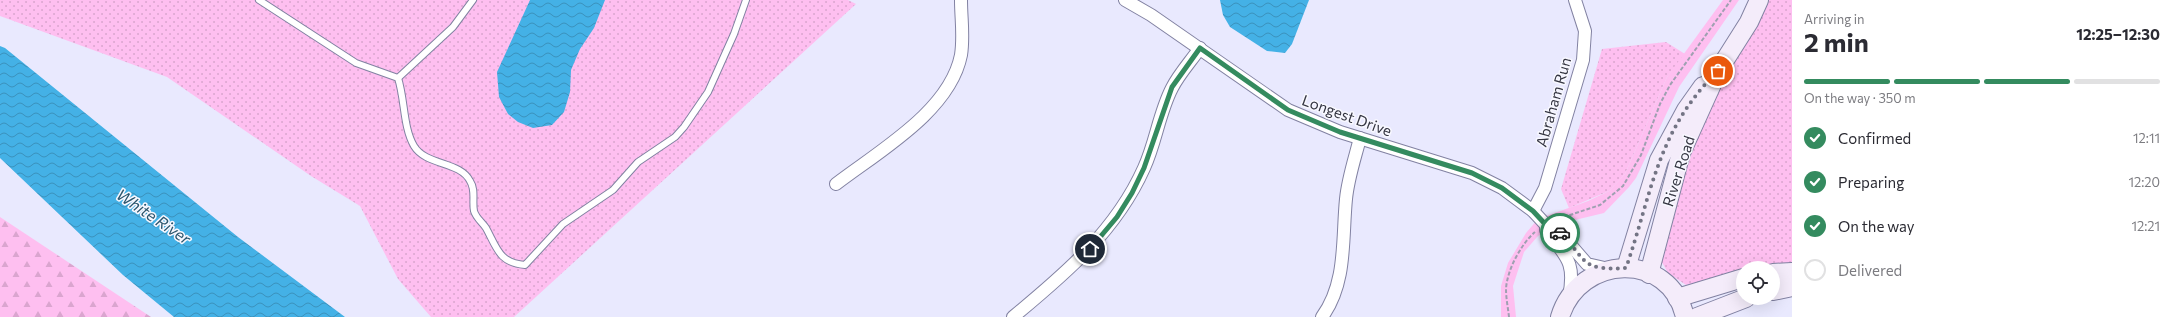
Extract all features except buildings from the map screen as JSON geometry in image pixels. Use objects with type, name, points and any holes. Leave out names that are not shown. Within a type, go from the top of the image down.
[{"type":"street","points":[[836,184],[930,110],[944,94],[956,74],[961,55],[963,32],[961,0]]},
{"type":"street","name":"Longest Drive","points":[[1125,0],[1200,48],[1288,110],[1313,122],[1472,173],[1502,188],[1533,211],[1546,225],[1561,234],[1587,264],[1619,268]]},
{"type":"street","name":"Abraham Run","points":[[1533,211],[1545,188],[1583,60],[1585,31],[1575,0]]},
{"type":"street","name":"River Road","points":[[1649,274],[1677,164],[1718,71],[1749,22],[1759,0]]},
{"type":"street","points":[[1014,317],[1098,241],[1117,217],[1144,168],[1172,87],[1200,48]]},
{"type":"street","name":"River Road","points":[[1619,268],[1659,160],[1686,110],[1703,86],[1718,71]]},
{"type":"street","points":[[1322,317],[1330,306],[1341,275],[1346,198],[1360,138]]},
{"type":"street","name":"Longest Drive","points":[[1546,225],[1546,230],[1570,262],[1572,279],[1569,297]]},
{"type":"street","points":[[1560,317],[1569,297],[1587,278],[1619,268],[1649,274],[1665,284],[1677,298],[1684,317]]},
{"type":"street","points":[[1780,273],[1792,272]]},
{"type":"street","points":[[1677,298],[1736,280]]},
{"type":"street","points":[[1780,290],[1792,287]]},
{"type":"street","points":[[1697,317],[1736,302]]},
{"type":"lane","points":[[259,0],[356,63],[398,78]]},
{"type":"lane","points":[[398,78],[452,28],[473,0]]},
{"type":"lane","points":[[398,78],[408,131],[415,148],[430,159],[461,172],[470,179],[474,192],[476,215],[485,227],[500,255],[511,263],[525,265],[530,262],[562,224],[613,190],[638,162],[675,137],[684,127],[708,92],[734,34],[746,0]]},
{"type":"path","points":[[1509,317],[1506,288],[1513,265],[1531,235],[1557,219],[1589,210],[1600,205],[1623,186],[1641,154],[1660,104],[1670,85],[1731,0]]},
{"type":"green space","points":[[0,0],[848,0],[856,4],[514,317],[431,317],[398,279],[360,206],[311,176],[167,77],[0,16]]},
{"type":"green space","points":[[1723,0],[1739,0],[1679,87],[1636,178],[1604,213],[1554,225],[1538,236],[1524,252],[1513,286],[1516,317],[1501,317],[1501,286],[1508,263],[1526,233],[1538,219],[1588,201],[1609,191],[1625,174],[1667,77]]},
{"type":"green space","points":[[1767,0],[1792,0],[1792,266],[1780,266],[1780,261],[1736,261],[1736,274],[1686,285],[1668,273],[1659,257],[1690,146],[1718,90],[1753,33]]},
{"type":"green space","points":[[1666,42],[1685,54],[1667,77],[1625,174],[1609,191],[1569,208],[1561,189],[1602,49]]},
{"type":"green space","points":[[0,217],[151,317],[0,317]]},
{"type":"water","points":[[530,0],[605,0],[594,28],[580,49],[571,70],[570,92],[564,112],[552,125],[533,128],[518,122],[508,114],[499,97],[497,72]]},
{"type":"water","points":[[1220,0],[1309,0],[1292,44],[1285,53],[1267,51],[1230,27],[1223,15]]},
{"type":"water","name":"White River","points":[[0,46],[5,48],[238,237],[345,317],[174,317],[123,275],[0,158]]},
{"type":"way so far","points":[[1560,233],[1587,264],[1612,269],[1626,268],[1647,194],[1659,160],[1672,133],[1686,110],[1703,86],[1718,71]]},
{"type":"route","points":[[1090,249],[1117,217],[1132,193],[1144,168],[1172,87],[1200,48],[1288,110],[1313,122],[1340,132],[1472,173],[1502,188],[1533,211],[1546,225],[1560,233]]}]
